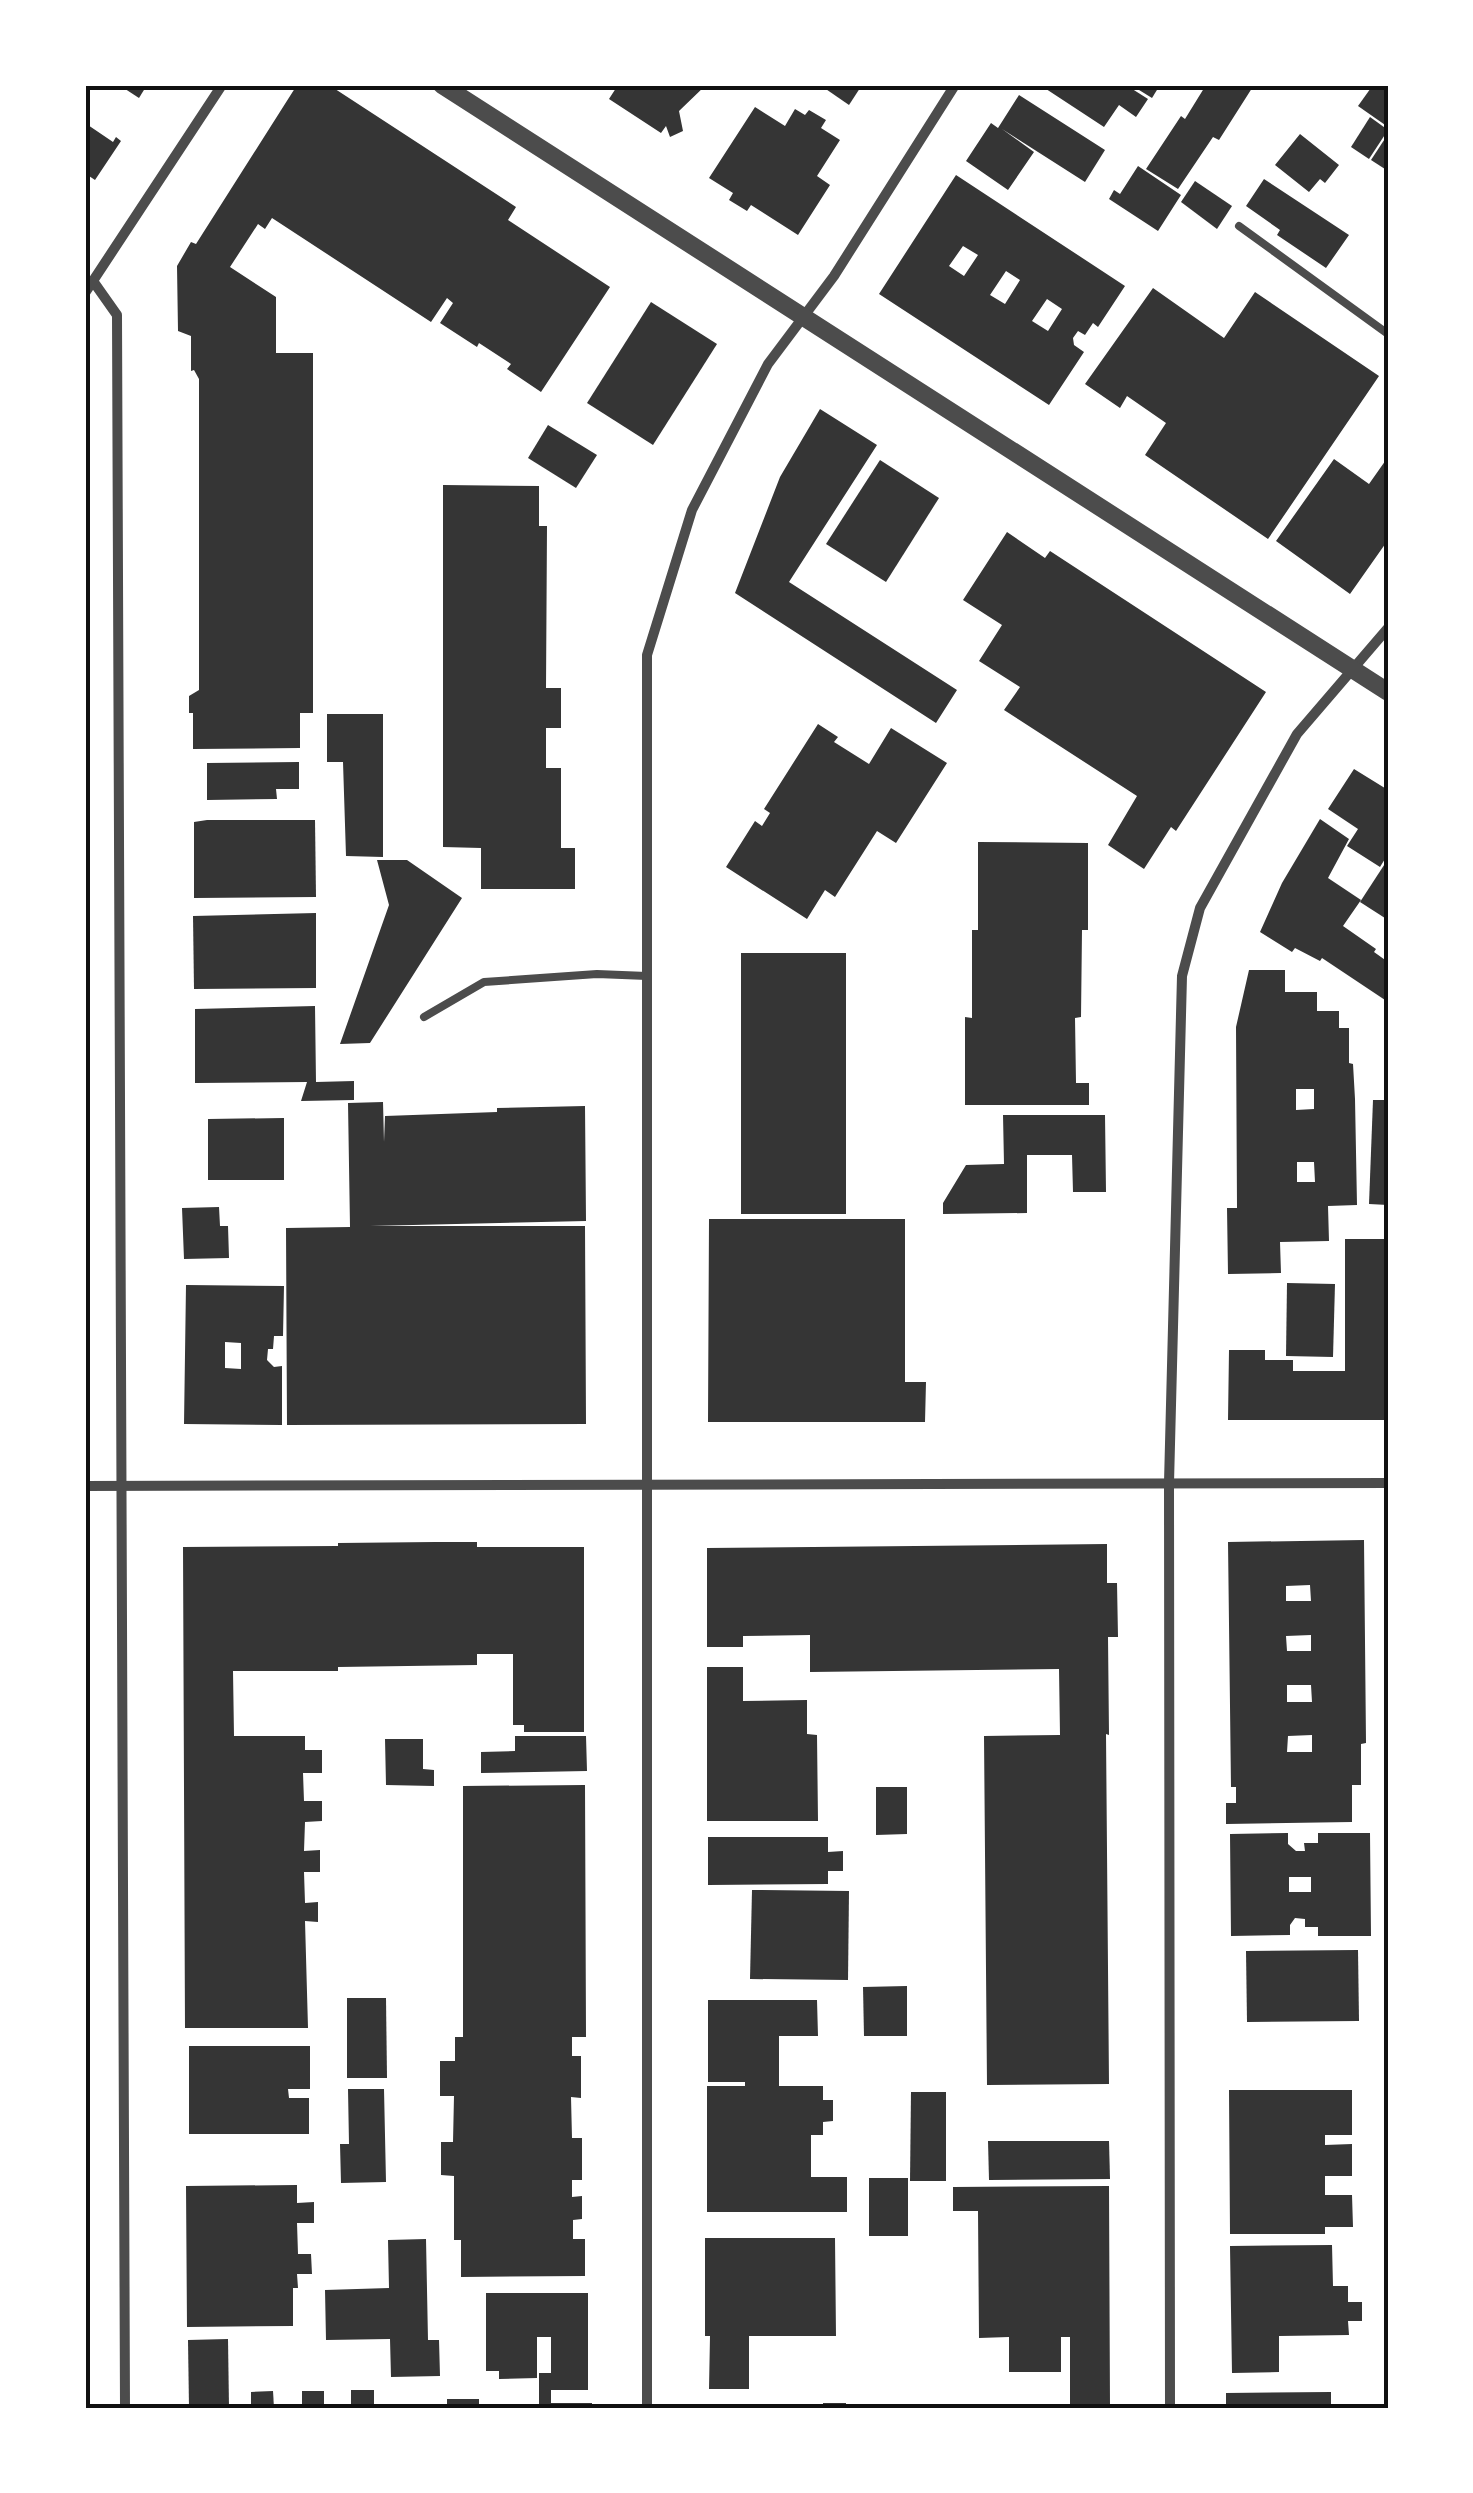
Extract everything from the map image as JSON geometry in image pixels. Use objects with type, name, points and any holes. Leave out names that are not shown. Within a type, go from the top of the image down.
[{"type":"street","points":[[85,293],[222,85]]},
{"type":"street","points":[[442,85],[1388,692]]},
{"type":"street","points":[[648,2408],[647,655],[692,510],[768,364],[834,276],[955,85]]},
{"type":"street","points":[[93,281],[117,315],[126,2408]]},
{"type":"street","points":[[1170,2408],[1169,1484],[1182,976],[1200,908],[1296,734],[1388,628]]},
{"type":"street","points":[[85,1486],[1388,1483]]},
{"type":"lane","points":[[1239,226],[1388,334]]},
{"type":"lane","points":[[424,1016],[484,982],[598,974],[647,976]]},
{"type":"building","points":[[119,85],[147,85],[139,98]]},
{"type":"building","points":[[297,85],[329,85],[516,207],[508,220],[610,287],[541,392],[507,369],[511,364],[440,323],[453,303],[447,298],[431,322],[272,218],[265,229],[258,224],[230,267],[276,297],[276,353],[313,353],[313,713],[300,713],[300,748],[193,749],[189,696],[199,690],[199,379],[191,371],[191,336],[178,331],[177,266],[191,242],[196,244]]},
{"type":"building","points":[[618,85],[706,85],[679,111],[683,131],[670,137],[666,126],[661,133],[609,99]]},
{"type":"building","points":[[820,85],[862,85],[849,105]]},
{"type":"building","points":[[1040,85],[1126,85],[1148,99],[1136,117],[1119,105],[1104,127]]},
{"type":"building","points":[[1131,85],[1160,85],[1152,98]]},
{"type":"building","points":[[1206,85],[1254,85],[1219,140],[1213,137],[1178,189],[1146,169]]},
{"type":"building","points":[[1373,85],[1388,85],[1388,127],[1358,106]]},
{"type":"building","points":[[1019,95],[1105,150],[1085,182],[1002,129],[1034,152],[1008,190],[966,161],[991,123],[998,128]]},
{"type":"building","points":[[755,107],[785,126],[795,109],[805,115],[809,110],[826,120],[821,128],[840,140],[817,176],[830,185],[798,235],[751,205],[747,211],[729,200],[733,193],[709,178]]},
{"type":"building","points":[[1370,117],[1388,130],[1369,159],[1351,147]]},
{"type":"building","points":[[85,123],[113,142],[116,137],[121,141],[95,180],[89,176],[85,182]]},
{"type":"building","points":[[1300,134],[1339,165],[1325,183],[1320,179],[1309,192],[1275,165]]},
{"type":"building","points":[[1388,134],[1388,171],[1371,160]]},
{"type":"building","points":[[1138,166],[1181,195],[1158,231],[1109,199],[1114,190],[1120,194]]},
{"type":"building","points":[[956,175],[1125,286],[1098,327],[1093,323],[1085,335],[1078,331],[1073,338],[1074,345],[1084,352],[1049,405],[879,294]],"holes":[[[963,246],[978,255],[964,276],[949,266]],[[1006,271],[1020,280],[1005,304],[990,295]],[[1047,299],[1062,309],[1048,331],[1032,321]]]},
{"type":"building","points":[[1264,179],[1349,235],[1326,268],[1277,235],[1280,230],[1246,206]]},
{"type":"building","points":[[1195,181],[1232,206],[1217,229],[1181,202]]},
{"type":"building","points":[[1153,288],[1224,338],[1255,292],[1379,376],[1268,539],[1145,455],[1166,423],[1127,396],[1120,408],[1085,384]]},
{"type":"building","points":[[651,302],[717,344],[653,445],[587,403]]},
{"type":"building","points":[[820,409],[877,445],[789,582],[957,690],[936,723],[735,593],[780,477]]},
{"type":"building","points":[[548,425],[597,455],[576,488],[528,458]]},
{"type":"building","points":[[1388,457],[1388,540],[1350,594],[1276,541],[1334,459],[1369,484]]},
{"type":"building","points":[[880,460],[939,498],[886,582],[826,544]]},
{"type":"building","points":[[443,485],[539,486],[539,526],[547,526],[546,688],[561,688],[561,728],[546,728],[546,768],[561,768],[561,848],[575,848],[575,889],[481,889],[481,848],[443,847]]},
{"type":"building","points":[[1007,532],[1045,558],[1050,551],[1266,692],[1176,831],[1171,827],[1144,869],[1108,845],[1137,796],[1004,710],[1020,687],[979,661],[1002,625],[963,600]]},
{"type":"building","points":[[327,714],[383,714],[383,857],[346,856],[343,762],[327,762]]},
{"type":"building","points":[[818,724],[838,737],[834,742],[869,764],[891,728],[947,763],[896,843],[877,831],[835,897],[825,890],[807,919],[726,867],[755,821],[762,826],[770,813],[764,809]]},
{"type":"building","points":[[299,762],[299,789],[276,789],[277,799],[207,800],[207,763]]},
{"type":"building","points":[[1354,769],[1388,790],[1388,854],[1380,867],[1347,846],[1358,829],[1328,809]]},
{"type":"building","points":[[1320,819],[1349,839],[1328,878],[1361,900],[1343,926],[1388,962],[1388,1002],[1322,958],[1320,961],[1295,948],[1292,952],[1260,932],[1282,883]]},
{"type":"building","points":[[315,820],[316,897],[194,898],[194,822]]},
{"type":"building","points":[[978,842],[1088,843],[1088,930],[1082,930],[1081,1017],[1075,1018],[1076,1083],[1089,1083],[1089,1105],[965,1105],[965,1017],[972,1018],[972,930],[978,930]]},
{"type":"building","points":[[1388,859],[1388,920],[1360,902]]},
{"type":"building","points":[[377,860],[407,860],[462,898],[370,1043],[340,1044],[389,905]]},
{"type":"building","points":[[316,913],[316,988],[194,989],[193,916]]},
{"type":"building","points":[[741,953],[846,953],[846,1214],[741,1214]]},
{"type":"building","points":[[1249,970],[1285,970],[1285,992],[1317,992],[1317,1011],[1339,1011],[1339,1028],[1349,1028],[1357,1205],[1328,1206],[1329,1241],[1280,1242],[1281,1273],[1228,1274],[1227,1208],[1237,1208],[1236,1027]],"holes":[[[1296,1089],[1314,1089],[1314,1109],[1296,1110]],[[1297,1162],[1314,1162],[1315,1182],[1297,1182]]]},
{"type":"building","points":[[315,1006],[316,1082],[354,1081],[354,1100],[301,1101],[307,1082],[195,1083],[195,1009]]},
{"type":"building","points":[[1373,1100],[1388,1100],[1388,1205],[1369,1204]]},
{"type":"building","points":[[383,1102],[384,1142],[385,1116],[585,1106],[586,1221],[370,1226],[585,1226],[586,1424],[287,1425],[286,1228],[350,1227],[348,1103]]},
{"type":"building","points":[[1003,1115],[1105,1115],[1106,1192],[1073,1192],[1072,1155],[1027,1155],[1027,1213],[943,1214],[943,1203],[966,1165],[1004,1164]]},
{"type":"building","points":[[284,1118],[284,1180],[208,1180],[208,1119]]},
{"type":"building","points":[[219,1207],[220,1226],[228,1226],[229,1258],[184,1259],[182,1208]]},
{"type":"building","points":[[709,1219],[905,1219],[905,1382],[926,1382],[925,1422],[708,1422]]},
{"type":"building","points":[[1345,1239],[1388,1239],[1388,1420],[1228,1420],[1229,1350],[1265,1350],[1265,1360],[1293,1360],[1293,1371],[1345,1371]]},
{"type":"building","points":[[1287,1283],[1335,1284],[1333,1357],[1286,1356]]},
{"type":"building","points":[[186,1285],[284,1286],[283,1336],[274,1336],[267,1360],[274,1367],[282,1366],[282,1425],[184,1424]],"holes":[[[225,1342],[241,1343],[241,1369],[225,1368]]]},
{"type":"building","points":[[1364,1540],[1366,1743],[1361,1744],[1361,1785],[1352,1785],[1352,1822],[1226,1824],[1226,1803],[1236,1803],[1236,1787],[1231,1787],[1228,1542]],"holes":[[[1310,1585],[1311,1601],[1286,1601],[1286,1586]],[[1311,1635],[1311,1651],[1287,1651],[1286,1636]],[[1287,1685],[1311,1685],[1312,1702],[1287,1702]],[[1312,1735],[1312,1752],[1287,1752],[1288,1736]]]},
{"type":"building","points":[[477,1542],[477,1547],[584,1547],[584,1732],[524,1732],[524,1725],[513,1725],[513,1654],[477,1654],[477,1665],[233,1671],[234,1736],[305,1736],[305,1750],[322,1750],[322,1773],[303,1773],[304,1801],[322,1801],[322,1821],[305,1822],[304,1851],[320,1850],[320,1872],[304,1872],[305,1903],[318,1902],[318,1922],[305,1921],[308,2028],[185,2028],[183,1547]]},
{"type":"building","points":[[1107,1544],[1107,1583],[1117,1583],[1118,1637],[1108,1637],[1109,1735],[1106,1734],[1109,2084],[987,2085],[984,1736],[1060,1735],[1059,1669],[810,1672],[810,1635],[743,1636],[743,1647],[707,1647],[707,1548]]},
{"type":"building","points":[[707,1667],[743,1667],[743,1701],[807,1700],[807,1734],[817,1735],[818,1821],[707,1821]]},
{"type":"building","points":[[515,1736],[586,1736],[587,1771],[481,1773],[481,1752],[515,1751]]},
{"type":"building","points":[[385,1739],[423,1739],[423,1769],[434,1770],[434,1786],[386,1785]]},
{"type":"building","points":[[585,1785],[586,2037],[572,2037],[572,2056],[581,2056],[581,2098],[571,2097],[572,2138],[582,2138],[582,2180],[572,2180],[572,2197],[582,2196],[582,2219],[573,2220],[573,2239],[585,2239],[585,2276],[461,2277],[461,2240],[454,2240],[454,2176],[441,2175],[441,2142],[453,2142],[454,2096],[440,2096],[440,2061],[455,2061],[455,2037],[463,2037],[463,1786]]},
{"type":"building","points":[[876,1787],[907,1787],[907,1834],[876,1835]]},
{"type":"building","points":[[1288,1833],[1288,1844],[1296,1851],[1305,1851],[1304,1843],[1318,1843],[1318,1833],[1370,1833],[1371,1936],[1318,1936],[1318,1927],[1305,1927],[1305,1919],[1295,1918],[1290,1935],[1231,1936],[1230,1834]],"holes":[[[1289,1877],[1311,1877],[1311,1892],[1289,1892]]]},
{"type":"building","points":[[708,1837],[828,1837],[828,1852],[843,1851],[843,1871],[828,1871],[828,1884],[708,1885]]},
{"type":"building","points":[[752,1890],[849,1891],[848,1980],[750,1979]]},
{"type":"building","points":[[1358,1950],[1359,2021],[1247,2022],[1246,1951]]},
{"type":"building","points":[[907,1986],[907,2036],[864,2036],[863,1987]]},
{"type":"building","points":[[347,1998],[386,1998],[387,2078],[347,2078]]},
{"type":"building","points":[[708,2000],[817,2000],[818,2036],[779,2036],[779,2086],[823,2086],[823,2100],[833,2100],[833,2121],[823,2122],[823,2135],[811,2135],[811,2177],[847,2177],[847,2212],[707,2212],[707,2086],[745,2086],[745,2082],[708,2082]]},
{"type":"building","points":[[189,2046],[310,2046],[310,2089],[288,2089],[289,2098],[309,2098],[309,2134],[189,2134]]},
{"type":"building","points":[[348,2089],[384,2089],[386,2182],[341,2183],[340,2144],[349,2144]]},
{"type":"building","points":[[1229,2090],[1352,2090],[1352,2135],[1325,2135],[1325,2145],[1352,2144],[1352,2176],[1325,2176],[1325,2195],[1352,2195],[1353,2227],[1325,2227],[1325,2234],[1230,2234]]},
{"type":"building","points":[[911,2092],[946,2092],[946,2181],[910,2181]]},
{"type":"building","points":[[988,2141],[1109,2141],[1110,2179],[989,2180]]},
{"type":"building","points":[[869,2178],[908,2178],[908,2236],[869,2236]]},
{"type":"building","points":[[297,2185],[297,2203],[314,2202],[314,2223],[297,2223],[298,2254],[311,2254],[312,2274],[297,2274],[293,2326],[187,2327],[186,2186]]},
{"type":"building","points":[[1109,2186],[1110,2408],[1070,2408],[1070,2337],[1061,2337],[1061,2372],[1009,2372],[1009,2337],[979,2338],[978,2211],[953,2211],[953,2187]]},
{"type":"building","points":[[705,2238],[835,2238],[836,2336],[749,2336],[749,2389],[709,2389]]},
{"type":"building","points":[[426,2239],[428,2340],[439,2340],[440,2376],[391,2377],[390,2339],[326,2340],[325,2290],[389,2288],[388,2240]]},
{"type":"building","points":[[1332,2245],[1333,2286],[1348,2286],[1348,2302],[1362,2302],[1362,2321],[1348,2321],[1349,2335],[1279,2336],[1279,2372],[1232,2373],[1230,2246]]},
{"type":"building","points":[[486,2293],[588,2293],[588,2390],[551,2390],[551,2403],[592,2403],[592,2408],[539,2408],[539,2373],[551,2373],[551,2337],[537,2337],[537,2378],[499,2379],[499,2371],[486,2371]]},
{"type":"building","points":[[228,2339],[229,2408],[189,2408],[188,2340]]},
{"type":"building","points":[[351,2390],[374,2390],[374,2408],[351,2408]]},
{"type":"building","points":[[273,2391],[274,2408],[251,2408],[251,2392]]},
{"type":"building","points":[[302,2391],[324,2391],[324,2408],[302,2408]]},
{"type":"building","points":[[1331,2392],[1331,2408],[1226,2408],[1226,2393]]},
{"type":"building","points":[[447,2399],[479,2399],[479,2408],[447,2408]]},
{"type":"building","points":[[823,2403],[846,2403],[846,2408],[823,2408]]},
{"type":"building","points":[[709,2404],[808,2404],[808,2408],[709,2408]]}]
